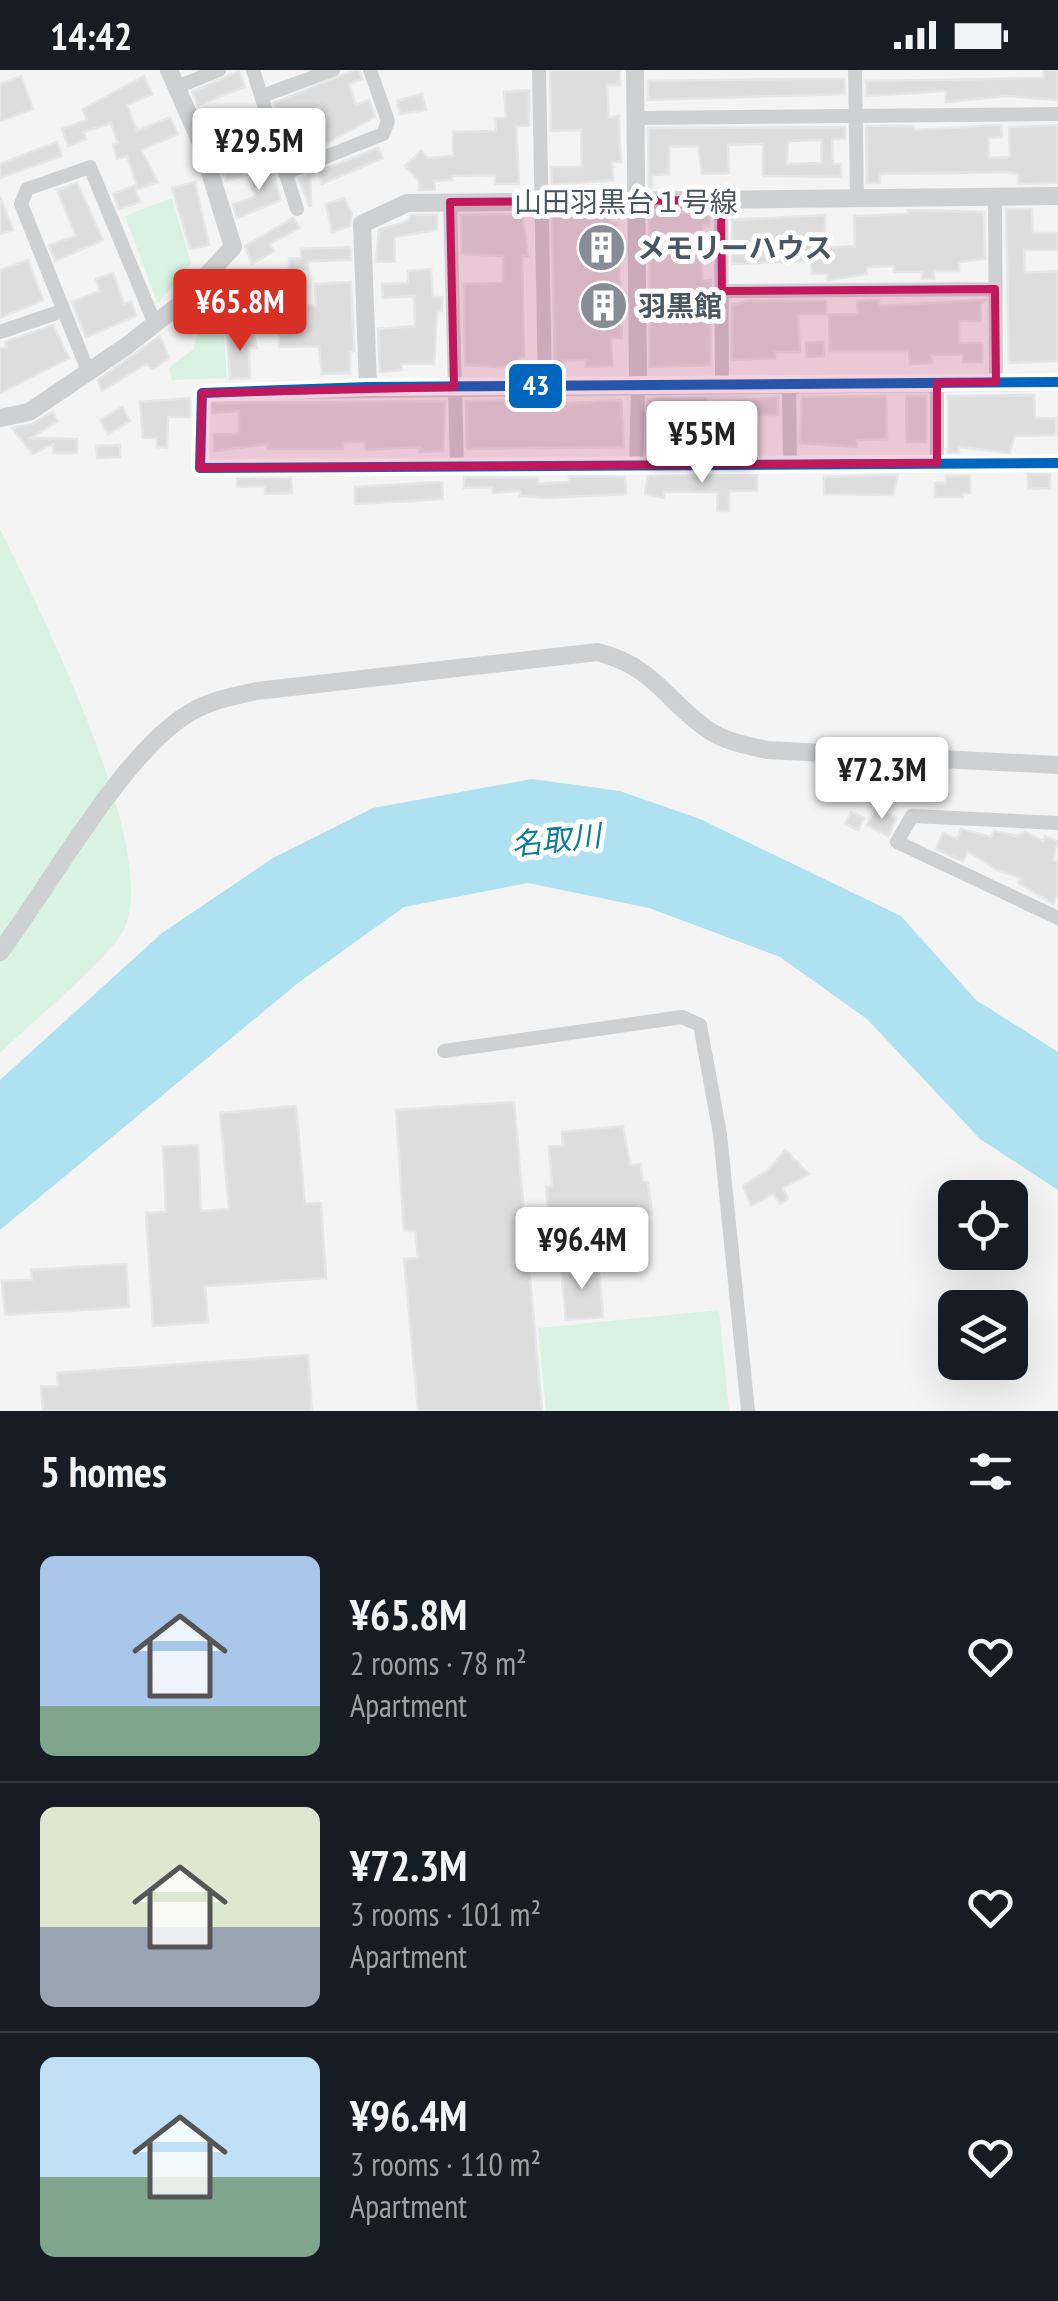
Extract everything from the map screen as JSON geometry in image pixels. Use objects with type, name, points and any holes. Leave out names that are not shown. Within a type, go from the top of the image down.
[{"type":"street","points":[[0,418],[29,412],[154,324],[179,305],[232,246],[202,143],[173,78],[218,70]]},
{"type":"street","points":[[253,70],[297,209]]},
{"type":"street","points":[[262,96],[333,70]]},
{"type":"street","points":[[285,173],[383,134],[388,121],[370,70]]},
{"type":"street","points":[[538,70],[545,386]]},
{"type":"street","points":[[635,70],[636,466]]},
{"type":"street","points":[[855,70],[857,200]]},
{"type":"street","points":[[636,118],[1058,114]]},
{"type":"street","points":[[88,371],[22,204],[27,189],[90,167],[154,324]]},
{"type":"street","name":"山田羽黒台１号線","points":[[368,388],[362,224],[407,202],[1058,196]]},
{"type":"street","points":[[995,198],[996,382]]},
{"type":"street","points":[[721,200],[722,384]]},
{"type":"street","points":[[450,202],[457,467]]},
{"type":"street","points":[[722,291],[995,288]]},
{"type":"street","points":[[0,332],[62,311]]},
{"type":"street","points":[[1058,382],[202,393],[200,468],[1058,463]]},
{"type":"street","points":[[788,383],[790,465]]},
{"type":"street","points":[[937,383],[937,463]]},
{"type":"street","points":[[0,952],[158,737],[206,705],[257,691],[598,652],[626,660],[656,678],[687,712],[730,741],[767,750],[1058,765]]},
{"type":"street","points":[[1058,823],[912,816],[897,842],[1058,918]]},
{"type":"street","points":[[444,1051],[682,1017],[700,1024],[720,1134],[748,1411]]},
{"type":"highlighted area","points":[[721,200],[722,291],[995,289],[996,382],[937,383],[937,463],[200,468],[202,393],[454,387],[450,202]]},
{"type":"green space","points":[[172,198],[191,263],[158,304],[125,216]]},
{"type":"green space","points":[[222,309],[227,378],[172,380],[169,367],[194,349],[196,338]]},
{"type":"green space","points":[[0,529],[92,733],[127,853],[131,901],[120,936],[109,950],[0,1053]]},
{"type":"green space","points":[[719,1310],[729,1411],[546,1411],[538,1328]]},
{"type":"water","name":"名取川","points":[[532,779],[620,791],[700,819],[901,916],[976,1000],[1058,1052],[1058,1190],[980,1139],[867,1019],[780,957],[649,908],[528,883],[404,907],[298,983],[0,1230],[0,1080],[162,933],[273,858],[373,808]]},
{"type":"building","points":[[359,70],[362,79],[349,84],[356,105],[369,100],[375,117],[320,147],[317,139],[289,148],[274,103]]},
{"type":"building","points":[[550,70],[620,70],[620,85],[607,85],[609,117],[619,116],[621,162],[612,162],[613,180],[552,185],[551,167],[582,167],[581,130],[551,131]]},
{"type":"building","points":[[1044,70],[1058,70],[1058,100],[1007,96],[946,102],[946,91],[866,96],[866,81],[1044,78]]},
{"type":"building","points":[[239,71],[245,87],[198,105],[192,92]]},
{"type":"building","points":[[21,76],[33,109],[0,121],[0,84]]},
{"type":"building","points":[[144,76],[152,94],[127,105],[137,131],[170,117],[178,134],[141,150],[158,182],[138,189],[127,156],[117,159],[113,145],[118,143],[111,123],[83,132],[86,139],[68,146],[62,129],[87,120],[83,109]]},
{"type":"building","points":[[844,79],[845,94],[648,100],[648,81]]},
{"type":"building","points":[[529,90],[529,126],[516,126],[519,184],[495,184],[495,175],[452,176],[452,180],[434,181],[435,190],[419,190],[419,181],[405,166],[421,151],[428,158],[453,156],[453,132],[496,131],[495,118],[506,118],[504,92]]},
{"type":"building","points":[[422,94],[426,110],[400,114],[397,101]]},
{"type":"building","points":[[250,110],[255,124],[231,132],[244,176],[226,181],[210,133],[221,129],[218,119]]},
{"type":"building","points":[[1001,125],[1002,137],[988,138],[989,158],[1010,157],[1009,127],[1058,125],[1058,183],[1018,184],[1018,174],[1010,172],[880,174],[880,183],[867,183],[866,126],[914,126],[914,130]]},
{"type":"building","points":[[845,127],[845,139],[832,139],[833,164],[841,164],[841,177],[763,176],[763,144],[728,145],[729,173],[702,174],[698,146],[669,147],[669,174],[652,175],[649,187],[648,128]],"holes":[[[821,140],[822,163],[787,164],[788,141]]]},
{"type":"building","points":[[57,142],[62,156],[0,178],[0,164]]},
{"type":"building","points":[[378,148],[383,158],[322,184],[319,171]]},
{"type":"building","points":[[271,167],[281,200],[237,218],[233,204],[255,197],[248,174]]},
{"type":"building","points":[[310,175],[311,206],[309,206],[299,179]]},
{"type":"building","points":[[195,182],[209,245],[190,249],[172,188]]},
{"type":"building","points":[[77,183],[103,240],[55,261],[49,245],[76,236],[57,190]]},
{"type":"building","points":[[134,186],[140,202],[119,209],[113,194]]},
{"type":"building","points":[[0,197],[13,230],[0,234]]},
{"type":"building","points":[[344,198],[352,214],[350,226],[332,232],[326,204]]},
{"type":"building","points":[[1006,209],[1032,209],[1033,233],[1058,233],[1058,250],[1024,250],[1025,273],[1058,271],[1058,361],[1009,363]]},
{"type":"building","points":[[908,210],[984,212],[985,259],[959,262],[959,271],[934,271],[934,279],[922,279],[922,272],[894,272],[893,266],[867,267],[867,274],[828,280],[828,274],[812,274],[811,261],[732,264],[732,220],[825,215],[825,248],[855,246],[854,216],[908,214]]},
{"type":"building","points":[[709,212],[709,226],[703,226],[702,281],[711,280],[710,365],[650,367],[649,213]]},
{"type":"building","points":[[610,213],[610,223],[617,223],[622,338],[611,338],[612,366],[586,367],[586,360],[563,361],[563,369],[555,370],[552,216]]},
{"type":"building","points":[[522,214],[528,256],[522,256],[524,356],[519,357],[520,368],[465,365],[464,284],[503,283],[503,256],[462,254],[461,215]]},
{"type":"building","points":[[410,215],[437,215],[437,230],[394,237],[395,262],[376,262],[379,230],[408,221]]},
{"type":"building","points":[[293,218],[300,228],[270,244],[274,251],[252,264],[245,246]]},
{"type":"building","points":[[350,247],[351,260],[308,261],[308,270],[294,270],[295,284],[279,285],[278,270],[289,270],[289,259],[301,258],[301,249]]},
{"type":"building","points":[[28,260],[43,300],[0,318],[0,270]]},
{"type":"building","points":[[431,269],[433,297],[442,297],[442,311],[437,311],[434,364],[401,364],[402,370],[380,372],[378,329],[415,326],[414,296],[383,298],[382,284],[408,283],[408,271]]},
{"type":"building","points":[[227,272],[238,278],[236,281],[259,307],[237,326],[225,312],[230,308],[211,289]]},
{"type":"building","points":[[113,273],[124,304],[131,301],[136,316],[86,337],[72,302],[100,291],[96,279]]},
{"type":"building","points":[[351,282],[354,351],[350,352],[350,373],[322,374],[319,346],[279,347],[279,334],[286,333],[286,306],[316,305],[315,284]]},
{"type":"building","points":[[879,300],[879,306],[985,300],[980,305],[981,321],[959,321],[959,343],[982,343],[982,362],[963,362],[963,354],[931,355],[932,363],[910,364],[909,351],[830,351],[829,315],[858,314],[857,301]]},
{"type":"building","points":[[749,301],[826,301],[826,314],[798,314],[800,352],[775,352],[775,358],[732,360],[732,305]]},
{"type":"building","points":[[53,325],[69,358],[0,393],[0,349],[7,347],[5,342]]},
{"type":"building","points":[[253,332],[257,348],[249,348],[250,378],[230,379],[227,333]]},
{"type":"building","points":[[160,336],[169,358],[153,369],[146,364],[102,391],[98,380]]},
{"type":"building","points":[[823,342],[824,356],[807,357],[806,343]]},
{"type":"building","points":[[1034,395],[1035,418],[1056,418],[1056,435],[1014,436],[1010,453],[959,447],[959,453],[948,453],[948,396]]},
{"type":"building","points":[[886,396],[887,439],[857,440],[857,447],[800,443],[802,397]]},
{"type":"building","points":[[906,396],[926,396],[926,442],[907,442]]},
{"type":"building","points":[[778,397],[778,415],[743,415],[744,441],[647,447],[648,399],[706,398],[706,405]]},
{"type":"building","points":[[190,398],[190,417],[168,417],[167,448],[157,447],[157,438],[143,438],[140,402]]},
{"type":"building","points":[[509,400],[509,405],[529,406],[621,400],[624,447],[467,449],[466,401]]},
{"type":"building","points":[[445,401],[443,451],[420,452],[420,447],[366,450],[365,442],[343,442],[343,449],[268,449],[267,444],[214,451],[214,434],[239,434],[239,411],[212,413],[212,403]]},
{"type":"building","points":[[122,407],[130,421],[108,434],[100,420]]},
{"type":"building","points":[[52,412],[58,421],[30,438],[77,439],[77,453],[53,453],[53,444],[33,454],[12,428],[32,424]]},
{"type":"building","points":[[120,445],[120,457],[97,458],[96,446]]},
{"type":"building","points":[[1028,474],[1050,474],[1050,488],[1028,489]]},
{"type":"building","points":[[757,475],[757,491],[729,491],[729,511],[717,511],[718,492],[664,492],[664,498],[645,494],[648,476]]},
{"type":"building","points":[[898,475],[893,495],[824,494],[824,477]]},
{"type":"building","points":[[569,476],[625,477],[626,494],[545,498],[520,496],[520,491],[493,493],[492,487],[464,488],[464,477],[538,478],[538,484],[569,482]]},
{"type":"building","points":[[946,476],[970,476],[970,493],[963,493],[963,497],[935,497],[935,483],[946,483]]},
{"type":"building","points":[[237,478],[291,478],[292,493],[265,494],[265,486],[237,487]]},
{"type":"building","points":[[442,482],[443,499],[355,504],[355,487]]},
{"type":"building","points":[[875,808],[897,818],[888,836],[867,825]]},
{"type":"building","points":[[851,812],[864,818],[858,830],[845,824]]},
{"type":"building","points":[[961,829],[991,837],[994,831],[1017,836],[1025,832],[1043,841],[1045,836],[1058,841],[1053,860],[1058,862],[1058,893],[1053,904],[1019,883],[1021,878],[997,870],[968,851],[963,861],[936,849],[943,833],[957,839]]},
{"type":"building","points":[[514,1102],[542,1411],[418,1411],[404,1259],[418,1258],[415,1231],[404,1231],[396,1110]]},
{"type":"building","points":[[296,1106],[305,1204],[321,1203],[326,1278],[205,1286],[208,1322],[153,1326],[146,1213],[166,1212],[163,1147],[198,1145],[201,1211],[229,1209],[220,1113]]},
{"type":"building","points":[[623,1126],[630,1165],[641,1164],[642,1181],[648,1183],[652,1214],[646,1215],[646,1224],[550,1231],[546,1187],[552,1186],[549,1146],[563,1146],[562,1132]]},
{"type":"building","points":[[785,1150],[809,1174],[783,1188],[788,1199],[780,1204],[773,1194],[751,1206],[743,1186],[768,1170]]},
{"type":"building","points":[[126,1264],[129,1307],[5,1315],[2,1281],[32,1280],[31,1270]]},
{"type":"building","points":[[599,1265],[603,1317],[566,1320],[561,1268]]},
{"type":"building","points":[[308,1355],[312,1411],[43,1411],[41,1387],[58,1386],[57,1373]]},
{"type":"transit line","name":"43","points":[[1058,382],[368,387],[202,393],[200,468],[1058,463]]},
{"type":"place","name":"メモリーハウス","points":[[602,247]]},
{"type":"place","name":"羽黒館","points":[[603,305]]}]
